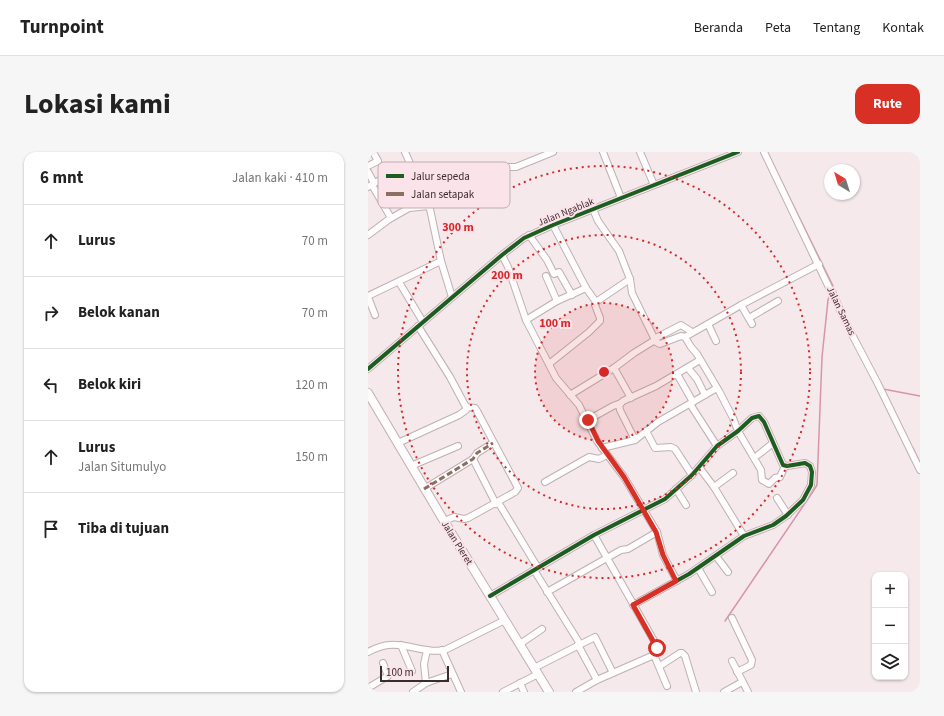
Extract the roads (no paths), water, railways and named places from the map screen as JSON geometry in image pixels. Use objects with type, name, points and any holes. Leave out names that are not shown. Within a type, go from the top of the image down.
[{"type":"main road","name":"Jalan Pleret","points":[[368,393],[424,489],[549,692]]},
{"type":"street","points":[[368,166],[378,161],[373,152]]},
{"type":"street","points":[[405,152],[410,162]]},
{"type":"street","points":[[510,167],[516,167],[553,152]]},
{"type":"street","points":[[603,152],[621,198]]},
{"type":"street","points":[[640,152],[654,185]]},
{"type":"street","name":"Jalan Ngablak","points":[[368,369],[516,243],[553,225],[738,152]]},
{"type":"street","name":"Jalan Samas","points":[[764,152],[920,470]]},
{"type":"street","points":[[368,172],[371,185],[378,197]]},
{"type":"street","points":[[385,208],[391,218]]},
{"type":"street","points":[[368,235],[391,218],[410,208]]},
{"type":"street","points":[[429,208],[452,297]]},
{"type":"street","points":[[593,209],[598,221],[619,251],[630,279],[634,298],[655,339],[660,344],[681,336],[686,337],[692,332],[741,305],[819,264]]},
{"type":"street","points":[[549,364],[589,332],[600,321],[595,304],[596,302],[586,288],[553,225]]},
{"type":"street","points":[[530,235],[547,260],[554,274],[559,273],[572,294]]},
{"type":"street","points":[[502,255],[508,267],[526,320],[558,382],[579,405],[602,448],[624,477],[656,532],[663,555],[676,581]]},
{"type":"street","points":[[375,315],[368,296],[442,261]]},
{"type":"street","points":[[546,276],[557,301]]},
{"type":"street","points":[[596,302],[630,279]]},
{"type":"street","points":[[398,443],[459,415],[466,410],[466,406],[399,282]]},
{"type":"street","points":[[526,320],[557,301],[586,288]]},
{"type":"street","points":[[749,318],[778,301]]},
{"type":"street","points":[[741,305],[752,324]]},
{"type":"street","points":[[708,324],[716,341]]},
{"type":"street","points":[[570,395],[614,368],[655,339],[681,325],[692,332]]},
{"type":"street","points":[[686,337],[717,388],[733,418],[738,431],[761,470],[763,480],[768,484],[775,478],[778,478],[782,474],[785,466]]},
{"type":"street","points":[[588,420],[613,406],[656,386],[700,360]]},
{"type":"street","points":[[614,368],[631,398]]},
{"type":"street","points":[[688,368],[697,379],[706,395]]},
{"type":"street","points":[[677,374],[691,403],[717,446]]},
{"type":"street","points":[[602,448],[635,440],[658,422],[717,388]]},
{"type":"street","points":[[621,403],[619,405],[620,410],[635,440]]},
{"type":"street","points":[[444,521],[454,517],[464,519],[468,518],[497,503],[515,492],[518,488],[477,411],[475,408],[466,406]]},
{"type":"street","points":[[490,596],[594,535],[665,499],[692,475],[717,446],[738,431],[752,418],[759,416],[764,422],[781,463],[785,466]]},
{"type":"street","points":[[646,431],[655,448],[672,447],[675,449],[692,475]]},
{"type":"street","points":[[424,489],[473,459],[477,452],[493,443]]},
{"type":"street","points":[[758,455],[773,443]]},
{"type":"street","points":[[411,466],[458,446]]},
{"type":"street","points":[[545,482],[588,457],[599,459],[607,455]]},
{"type":"street","points":[[473,459],[536,569],[547,592],[579,645],[597,680]]},
{"type":"street","points":[[633,605],[698,568],[744,536],[773,525],[788,515],[803,500],[809,491],[812,472],[808,464],[805,463],[785,466]]},
{"type":"street","points":[[699,467],[714,487],[744,536]]},
{"type":"street","points":[[714,487],[733,473]]},
{"type":"street","points":[[676,489],[686,505]]},
{"type":"street","points":[[777,498],[788,515]]},
{"type":"street","points":[[547,592],[607,558],[624,549],[628,549],[656,532]]},
{"type":"street","points":[[594,535],[657,646],[654,655],[668,686]]},
{"type":"street","points":[[716,556],[728,572]]},
{"type":"street","points":[[698,568],[712,592]]},
{"type":"street","points":[[732,618],[752,660],[750,665],[738,672]]},
{"type":"street","points":[[368,652],[386,645],[401,645],[427,650],[442,650],[504,620]]},
{"type":"street","points":[[520,644],[542,629]]},
{"type":"street","points":[[503,692],[520,683],[536,671],[579,645],[595,637],[613,673]]},
{"type":"street","points":[[401,645],[412,671]]},
{"type":"street","points":[[426,683],[424,664],[427,650]]},
{"type":"street","points":[[442,650],[452,674],[462,692]]},
{"type":"street","points":[[660,666],[682,653],[685,656],[696,692]]},
{"type":"street","points":[[576,692],[583,690],[597,680],[654,655]]},
{"type":"street","points":[[732,661],[748,692]]},
{"type":"street","points":[[368,688],[388,676],[383,663]]},
{"type":"street","points":[[413,692],[426,683],[452,674]]},
{"type":"street","points":[[724,692],[742,682]]},
{"type":"street","points":[[520,683],[524,692]]},
{"type":"waterway","points":[[767,152],[835,290],[850,325]]},
{"type":"waterway","points":[[725,621],[817,485],[822,357],[828,300],[830,294]]},
{"type":"waterway","points":[[883,389],[920,396]]},
{"type":"waterway","points":[[913,448],[920,463]]}]
